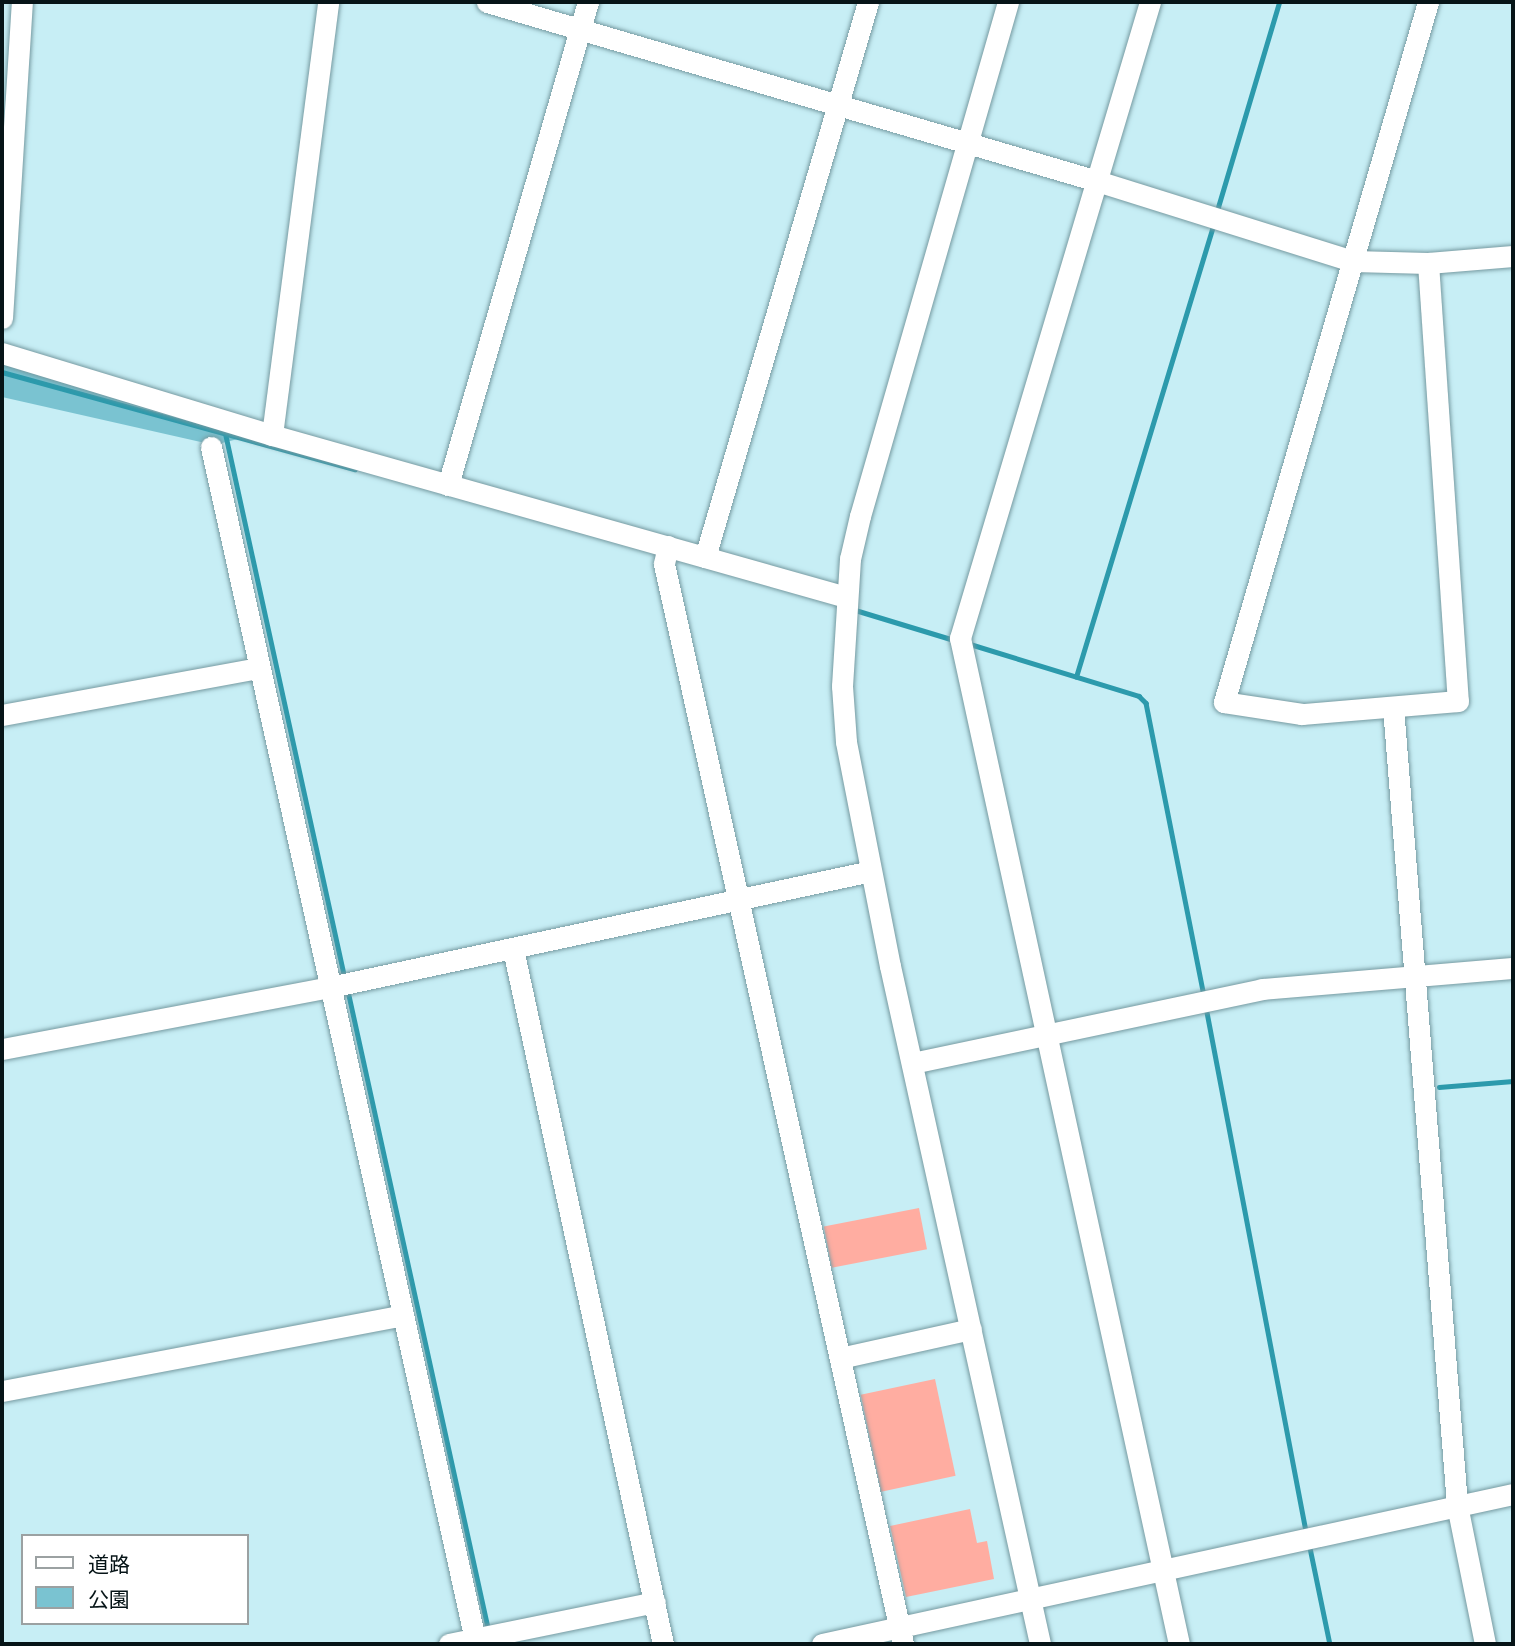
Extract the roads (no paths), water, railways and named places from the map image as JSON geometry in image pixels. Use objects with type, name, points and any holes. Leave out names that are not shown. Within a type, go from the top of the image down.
[{"type":"street","points":[[2,318],[22,2]]},
{"type":"street","points":[[272,435],[328,2]]},
{"type":"street","points":[[487,2],[1097,181],[1353,261],[1427,263],[1513,256]]},
{"type":"street","points":[[447,485],[588,2]]},
{"type":"street","points":[[705,557],[868,2]]},
{"type":"street","points":[[1008,2],[860,516],[846,597],[842,675],[846,742],[871,871],[1040,1644]]},
{"type":"street","points":[[1150,2],[960,638],[1179,1644]]},
{"type":"street","points":[[1427,263],[1458,701],[1302,714],[1224,702],[1428,2]]},
{"type":"street","points":[[2,353],[272,435],[846,597]]},
{"type":"street","points":[[211,447],[475,1642]]},
{"type":"street","points":[[668,547],[664,564],[901,1636]]},
{"type":"street","points":[[2,715],[259,668]]},
{"type":"street","points":[[1392,707],[1418,976],[1457,1505],[1485,1644]]},
{"type":"street","points":[[2,1049],[330,987],[871,871]]},
{"type":"street","points":[[513,949],[663,1644]]},
{"type":"street","points":[[912,1063],[1262,989],[1513,968]]},
{"type":"street","points":[[2,1391],[403,1315]]},
{"type":"street","points":[[840,1358],[971,1329]]},
{"type":"street","points":[[822,1644],[901,1636],[1030,1598],[1513,1494]]},
{"type":"street","points":[[449,1644],[475,1642],[655,1602]]},
{"type":"waterway","points":[[1216,214],[1279,2]]},
{"type":"waterway","points":[[1076,677],[1213,225]]},
{"type":"waterway","points":[[2,372],[355,469]]},
{"type":"waterway","points":[[226,436],[345,979]]},
{"type":"waterway","points":[[852,609],[954,640]]},
{"type":"waterway","points":[[970,644],[1139,696],[1146,703],[1204,995]]},
{"type":"waterway","points":[[348,991],[488,1628]]},
{"type":"waterway","points":[[1206,1007],[1306,1531]]},
{"type":"waterway","points":[[1439,1087],[1513,1081]]},
{"type":"waterway","points":[[1309,1543],[1330,1644]]}]
